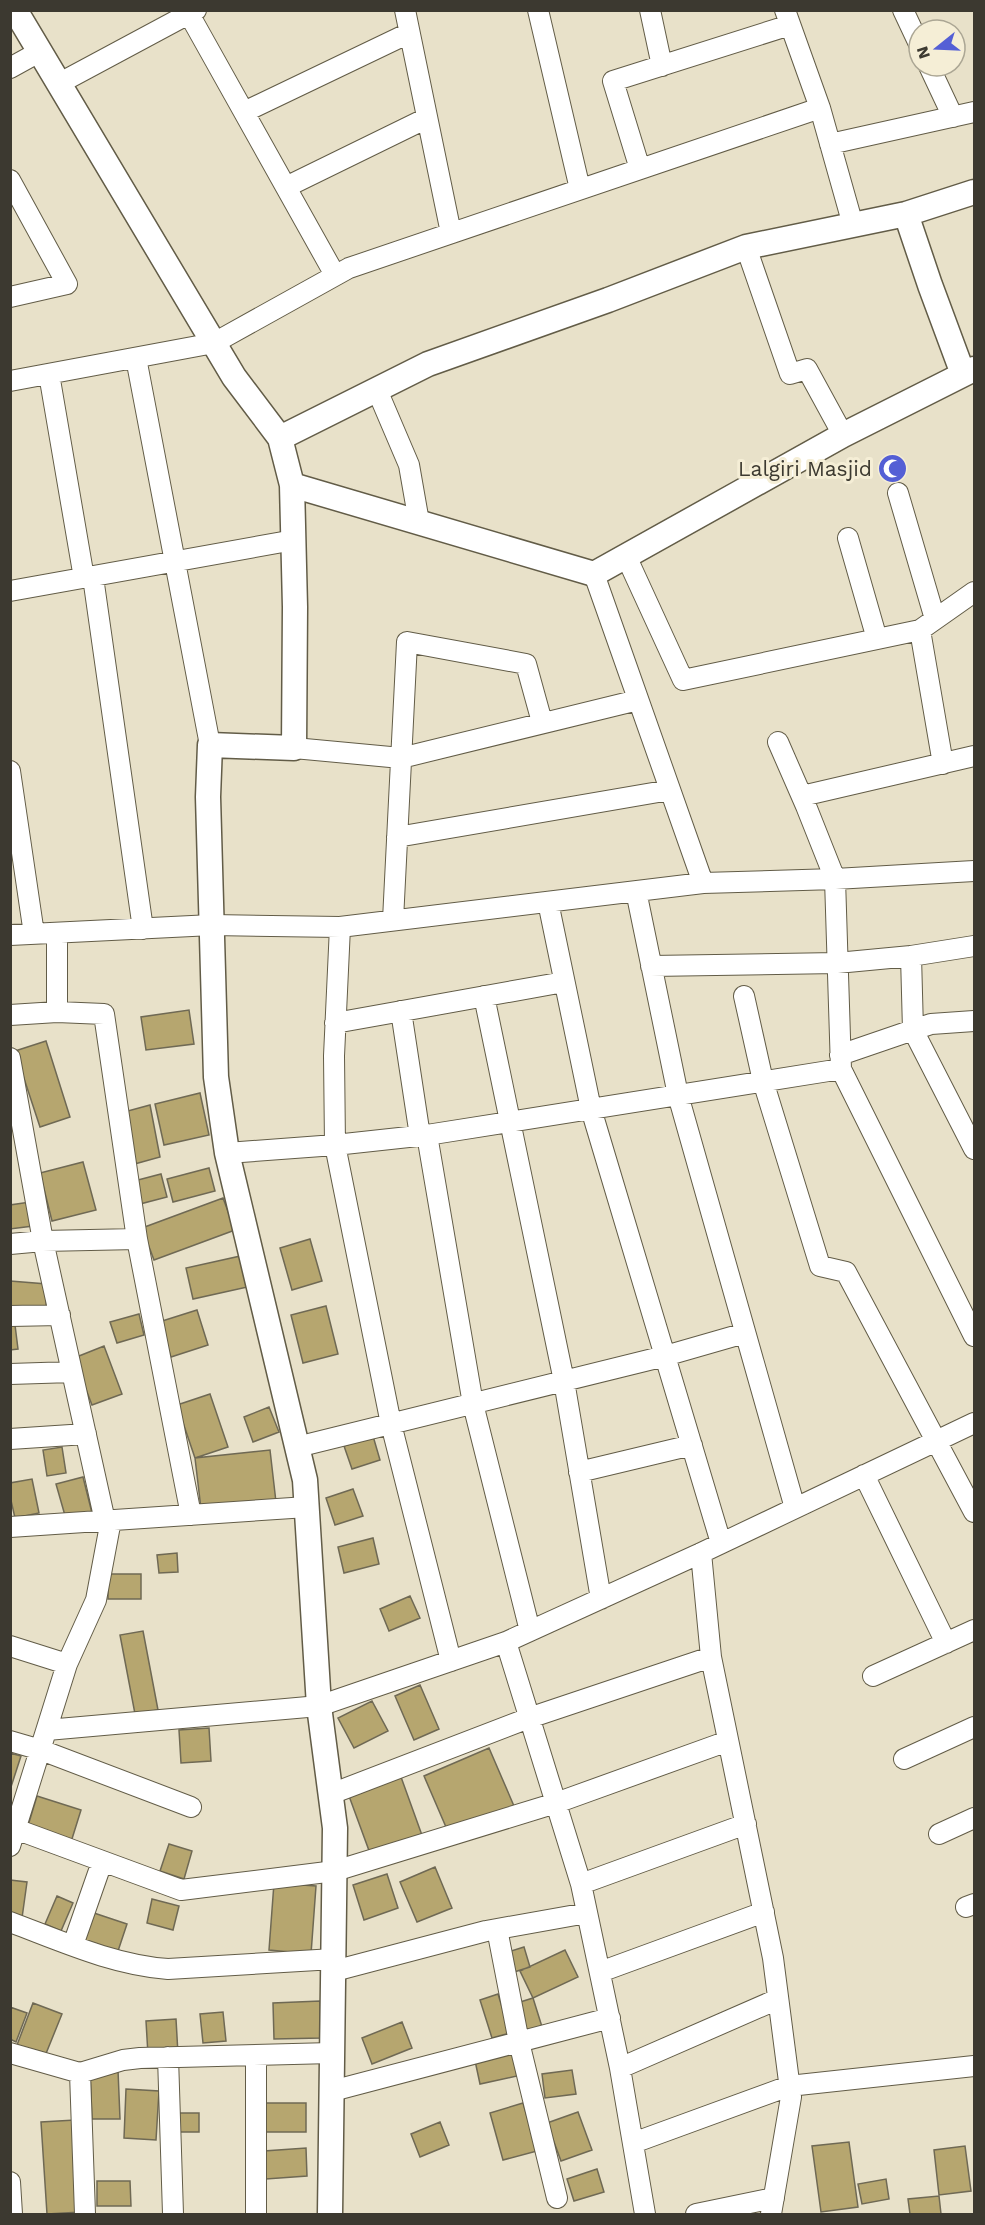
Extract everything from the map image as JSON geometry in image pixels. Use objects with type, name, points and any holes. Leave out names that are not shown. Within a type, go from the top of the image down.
[{"type":"street","points":[[15,10],[234,377],[280,438],[292,485],[294,748]]},
{"type":"street","points":[[405,10],[451,233]]},
{"type":"street","points":[[538,10],[580,189]]},
{"type":"street","points":[[650,10],[662,66]]},
{"type":"street","points":[[58,84],[193,12],[244,112],[335,275]]},
{"type":"street","points":[[640,169],[613,81],[662,66],[788,18],[820,108],[852,225]]},
{"type":"street","points":[[244,112],[409,33]]},
{"type":"street","points":[[10,68],[39,52]]},
{"type":"street","points":[[935,78],[953,117]]},
{"type":"street","points":[[10,381],[214,343],[349,268],[820,108]]},
{"type":"street","points":[[830,144],[975,112]]},
{"type":"street","points":[[286,187],[427,118]]},
{"type":"street","points":[[10,180],[67,284],[10,297]]},
{"type":"street","points":[[280,438],[428,364],[608,300],[746,247],[906,214],[975,192]]},
{"type":"street","points":[[292,485],[594,574],[843,435],[969,371],[930,285],[906,214]]},
{"type":"street","points":[[746,247],[790,374],[807,369],[843,435]]},
{"type":"street","points":[[136,358],[210,745],[208,797],[216,1077],[227,1153],[305,1480],[320,1706],[335,1828],[330,2214]]},
{"type":"street","points":[[49,374],[89,577],[143,928]]},
{"type":"street","points":[[377,390],[409,465],[419,522]]},
{"type":"street","points":[[898,493],[928,624],[943,764]]},
{"type":"street","points":[[848,538],[877,639]]},
{"type":"street","points":[[10,591],[294,540]]},
{"type":"street","points":[[626,556],[683,680],[877,639],[928,624],[975,592]]},
{"type":"street","points":[[594,574],[703,883]]},
{"type":"street","points":[[393,920],[407,642],[526,664],[542,722]]},
{"type":"street","points":[[210,745],[294,748],[401,758],[638,700]]},
{"type":"street","points":[[778,742],[835,879],[841,1062],[975,1336]]},
{"type":"street","points":[[802,796],[975,756]]},
{"type":"street","points":[[10,771],[34,934]]},
{"type":"street","points":[[397,837],[670,790]]},
{"type":"street","points":[[10,935],[212,925],[340,927],[703,883],[835,879],[975,871]]},
{"type":"street","points":[[636,891],[678,1095],[795,1508]]},
{"type":"street","points":[[548,902],[591,1109],[721,1543]]},
{"type":"street","points":[[340,927],[335,1145],[391,1424],[451,1661]]},
{"type":"street","points":[[57,933],[57,1012]]},
{"type":"street","points":[[651,966],[837,963],[911,956],[975,946]]},
{"type":"street","points":[[911,956],[913,1030],[975,1149]]},
{"type":"street","points":[[336,1023],[564,982]]},
{"type":"street","points":[[484,996],[564,1381],[601,1599]]},
{"type":"street","points":[[744,996],[763,1081],[820,1266],[846,1272],[975,1512]]},
{"type":"street","points":[[401,1011],[473,1404],[530,1631]]},
{"type":"street","points":[[10,1015],[57,1012],[104,1014],[137,1239],[191,1515]]},
{"type":"street","points":[[227,1153],[335,1145],[424,1135],[763,1081],[841,1062],[931,1024],[975,1021]]},
{"type":"street","points":[[10,1058],[44,1241],[86,1434],[108,1520],[96,1600],[68,1664],[12,1834],[181,1890],[335,1871],[556,1803],[728,1741]]},
{"type":"street","points":[[10,1244],[137,1239]]},
{"type":"street","points":[[10,1316],[60,1315]]},
{"type":"street","points":[[297,1447],[665,1356],[745,1333]]},
{"type":"street","points":[[10,1374],[72,1372]]},
{"type":"street","points":[[47,1730],[320,1706],[506,1642],[701,1553],[975,1423]]},
{"type":"street","points":[[10,1439],[86,1434]]},
{"type":"street","points":[[579,1472],[692,1444]]},
{"type":"street","points":[[864,1474],[946,1643]]},
{"type":"street","points":[[10,1527],[307,1508]]},
{"type":"street","points":[[696,2214],[773,2206],[791,2097],[773,1958],[711,1657],[701,1553]]},
{"type":"street","points":[[873,1676],[975,1630]]},
{"type":"street","points":[[506,1642],[580,1884],[620,2068],[645,2214]]},
{"type":"street","points":[[10,1646],[68,1664]]},
{"type":"street","points":[[331,1794],[529,1718],[711,1657]]},
{"type":"street","points":[[904,1758],[975,1727]]},
{"type":"street","points":[[10,1741],[41,1749],[191,1807]]},
{"type":"street","points":[[939,1834],[975,1818]]},
{"type":"street","points":[[580,1884],[746,1824]]},
{"type":"street","points":[[73,1945],[102,1862]]},
{"type":"street","points":[[600,1972],[764,1912]]},
{"type":"street","points":[[10,1922],[127,1963],[168,1969],[334,1965],[497,1929],[587,1913]]},
{"type":"street","points":[[497,1929],[519,2042],[557,2198]]},
{"type":"street","points":[[620,2068],[778,1999]]},
{"type":"street","points":[[332,2091],[610,2018]]},
{"type":"street","points":[[10,2053],[80,2073],[123,2060],[332,2053]]},
{"type":"street","points":[[256,2055],[256,2214]]},
{"type":"street","points":[[168,2057],[173,2214]]},
{"type":"street","points":[[633,2144],[789,2086],[975,2067]]},
{"type":"street","points":[[80,2073],[85,2214]]},
{"type":"street","points":[[10,2182],[12,2214]]},
{"type":"building","points":[[189,1010],[194,1044],[146,1050],[141,1017]]},
{"type":"building","points":[[46,1041],[70,1117],[40,1127],[15,1051]]},
{"type":"building","points":[[200,1093],[209,1135],[164,1145],[155,1104]]},
{"type":"building","points":[[150,1105],[160,1157],[131,1165],[124,1112]]},
{"type":"building","points":[[83,1162],[96,1210],[52,1221],[40,1173]]},
{"type":"building","points":[[209,1168],[215,1191],[173,1202],[167,1179]]},
{"type":"building","points":[[161,1174],[167,1197],[140,1204],[134,1181]]},
{"type":"building","points":[[223,1198],[235,1230],[154,1260],[142,1228]]},
{"type":"building","points":[[30,1202],[33,1226],[10,1229],[10,1205]]},
{"type":"building","points":[[310,1239],[322,1281],[292,1290],[280,1248]]},
{"type":"building","points":[[245,1255],[252,1286],[193,1299],[186,1268]]},
{"type":"building","points":[[10,1281],[47,1284],[46,1309],[10,1306]]},
{"type":"building","points":[[326,1306],[338,1354],[303,1363],[291,1315]]},
{"type":"building","points":[[197,1310],[208,1345],[171,1357],[159,1322]]},
{"type":"building","points":[[139,1314],[144,1335],[117,1343],[110,1322]]},
{"type":"building","points":[[10,1325],[15,1325],[18,1349],[10,1350]]},
{"type":"building","points":[[104,1346],[122,1394],[92,1405],[74,1358]]},
{"type":"building","points":[[210,1394],[228,1447],[195,1458],[177,1405]]},
{"type":"building","points":[[269,1407],[279,1432],[253,1442],[244,1417]]},
{"type":"building","points":[[373,1436],[380,1460],[352,1469],[344,1446]]},
{"type":"building","points":[[62,1447],[66,1473],[47,1476],[43,1450]]},
{"type":"building","points":[[270,1450],[276,1502],[201,1509],[195,1458]]},
{"type":"building","points":[[83,1477],[92,1513],[66,1519],[56,1484]]},
{"type":"building","points":[[32,1479],[39,1513],[15,1518],[10,1496],[10,1483]]},
{"type":"building","points":[[353,1489],[363,1516],[335,1525],[326,1498]]},
{"type":"building","points":[[373,1538],[379,1564],[344,1573],[338,1547]]},
{"type":"building","points":[[177,1553],[178,1572],[159,1573],[157,1555]]},
{"type":"building","points":[[108,1574],[141,1574],[141,1599],[108,1599]]},
{"type":"building","points":[[410,1596],[420,1618],[389,1631],[380,1609]]},
{"type":"building","points":[[143,1631],[158,1710],[135,1714],[120,1635]]},
{"type":"building","points":[[420,1685],[439,1729],[414,1740],[395,1696]]},
{"type":"building","points":[[372,1701],[388,1731],[354,1748],[338,1718]]},
{"type":"building","points":[[209,1728],[211,1761],[181,1763],[179,1730]]},
{"type":"building","points":[[489,1748],[514,1806],[449,1834],[424,1776]]},
{"type":"building","points":[[10,1753],[21,1756],[10,1790]]},
{"type":"building","points":[[401,1777],[423,1838],[371,1856],[349,1796]]},
{"type":"building","points":[[37,1796],[81,1810],[71,1842],[27,1829]]},
{"type":"building","points":[[169,1844],[192,1851],[184,1879],[160,1871]]},
{"type":"building","points":[[435,1867],[452,1908],[417,1922],[400,1882]]},
{"type":"building","points":[[387,1874],[398,1908],[364,1920],[353,1885]]},
{"type":"building","points":[[10,1880],[27,1882],[22,1918],[10,1916]]},
{"type":"building","points":[[274,1883],[316,1886],[311,1954],[269,1950]]},
{"type":"building","points":[[57,1896],[73,1903],[61,1931],[45,1924]]},
{"type":"building","points":[[152,1899],[179,1906],[173,1930],[147,1923]]},
{"type":"building","points":[[94,1913],[127,1924],[117,1954],[84,1942]]},
{"type":"building","points":[[524,1947],[530,1967],[511,1973],[505,1953]]},
{"type":"building","points":[[565,1950],[578,1977],[533,1998],[520,1971]]},
{"type":"building","points":[[498,1994],[510,2033],[492,2038],[480,2000]]},
{"type":"building","points":[[533,1998],[543,2030],[528,2035],[517,2003]]},
{"type":"building","points":[[320,2001],[321,2038],[274,2039],[273,2003]]},
{"type":"building","points":[[33,2003],[62,2014],[45,2056],[17,2045]]},
{"type":"building","points":[[10,2007],[27,2013],[16,2042],[10,2039]]},
{"type":"building","points":[[223,2012],[226,2041],[203,2043],[200,2014]]},
{"type":"building","points":[[176,2019],[178,2054],[148,2055],[146,2021]]},
{"type":"building","points":[[402,2022],[412,2048],[372,2064],[362,2038]]},
{"type":"building","points":[[511,2048],[517,2076],[480,2084],[474,2056]]},
{"type":"building","points":[[118,2070],[120,2119],[92,2119],[90,2071]]},
{"type":"building","points":[[572,2070],[576,2094],[545,2098],[542,2074]]},
{"type":"building","points":[[126,2089],[159,2091],[156,2140],[124,2138]]},
{"type":"building","points":[[260,2103],[306,2103],[306,2132],[261,2132]]},
{"type":"building","points":[[523,2103],[537,2151],[503,2160],[490,2113]]},
{"type":"building","points":[[578,2112],[592,2150],[561,2161],[547,2123]]},
{"type":"building","points":[[179,2113],[199,2113],[199,2132],[179,2132]]},
{"type":"building","points":[[75,2120],[81,2212],[47,2214],[41,2122]]},
{"type":"building","points":[[440,2122],[449,2145],[420,2157],[411,2134]]},
{"type":"building","points":[[849,2142],[858,2207],[821,2212],[812,2146]]},
{"type":"building","points":[[965,2146],[971,2191],[939,2195],[934,2150]]},
{"type":"building","points":[[306,2148],[307,2176],[266,2179],[264,2151]]},
{"type":"building","points":[[597,2169],[604,2192],[574,2201],[567,2179]]},
{"type":"building","points":[[886,2179],[889,2199],[862,2204],[858,2184]]},
{"type":"building","points":[[97,2181],[130,2181],[131,2206],[97,2206]]},
{"type":"building","points":[[939,2196],[941,2214],[910,2214],[908,2199]]},
{"type":"place","name":"Lalgiri Masjid","points":[[893,468]]}]
